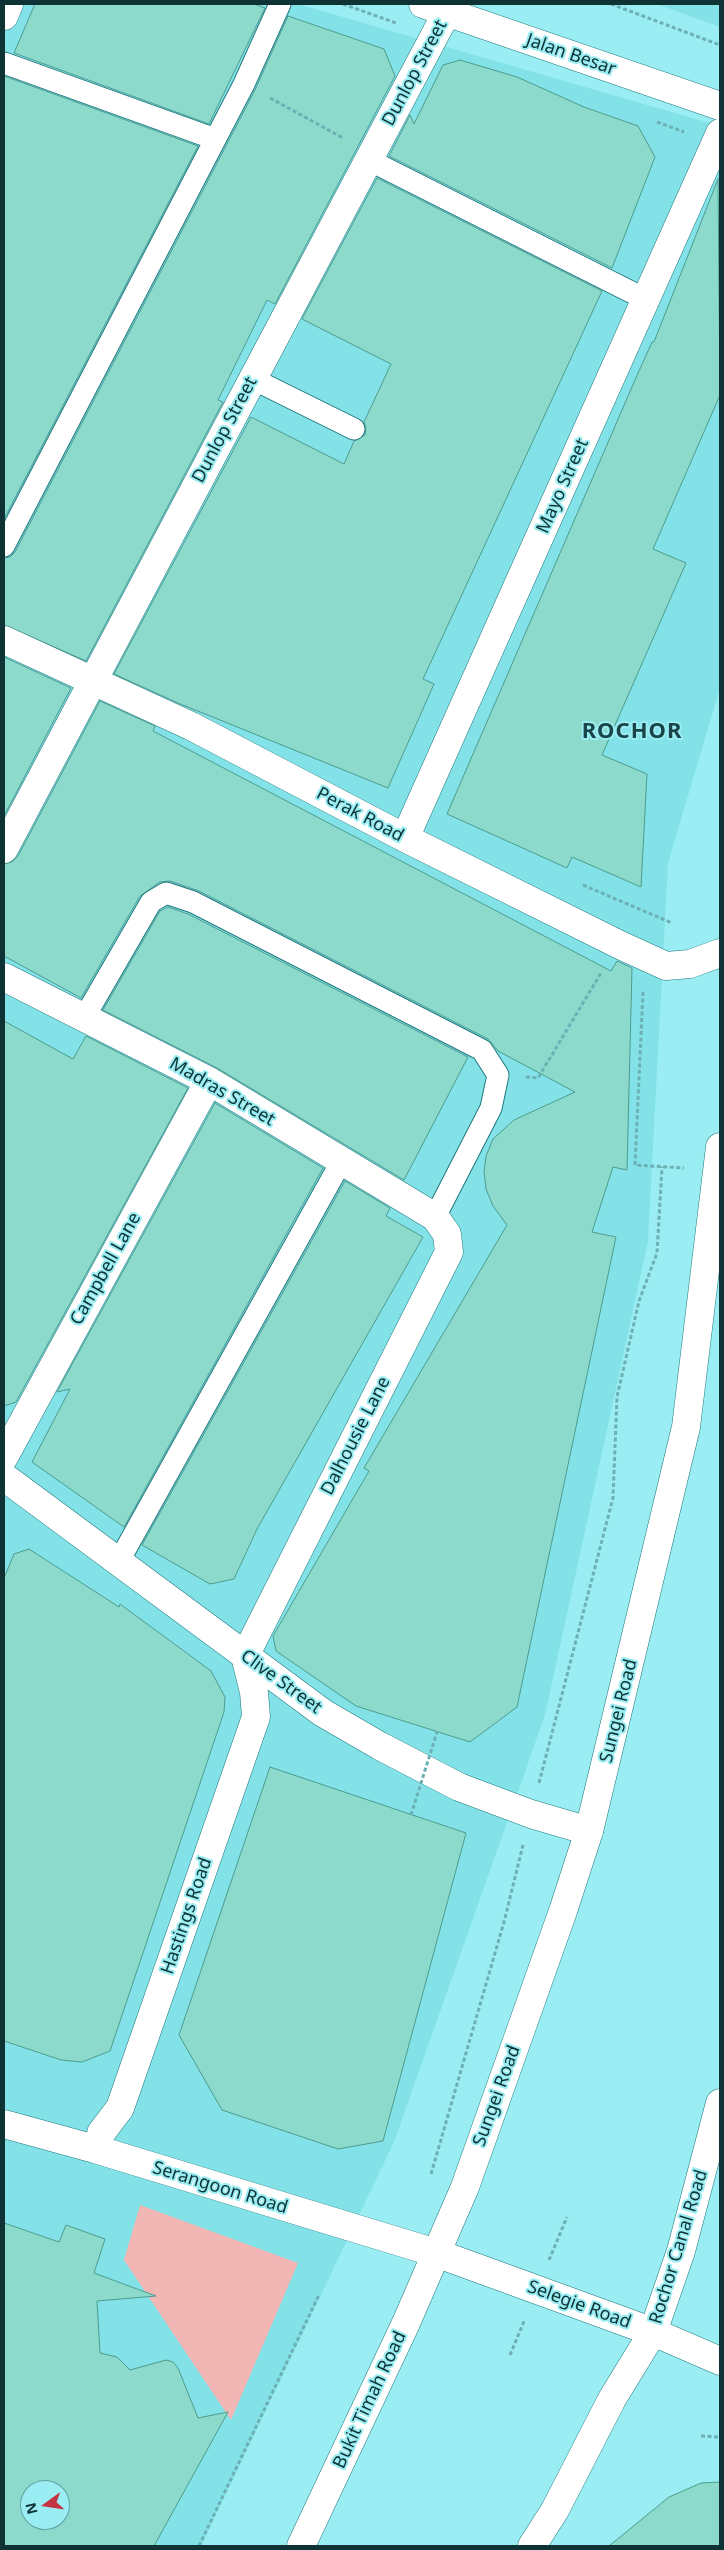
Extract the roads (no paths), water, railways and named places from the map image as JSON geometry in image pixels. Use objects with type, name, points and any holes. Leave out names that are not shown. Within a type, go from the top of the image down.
[{"type":"main road","points":[[4,16],[9,4]]},
{"type":"main road","name":"Jalan Besar","points":[[435,8],[720,106]]},
{"type":"main road","name":"Dunlop Street","points":[[4,849],[371,157],[435,8]]},
{"type":"main road","name":"Mayo Street","points":[[405,838],[720,133]]},
{"type":"main road","name":"Perak Road","points":[[4,640],[191,726],[405,838],[644,957],[666,966],[690,964],[720,953]]},
{"type":"main road","name":"Madras Street","points":[[4,977],[209,1081],[435,1217]]},
{"type":"main road","name":"Campbell Lane","points":[[4,1457],[209,1081]]},
{"type":"main road","name":"Sungei Road","points":[[436,2253],[465,2187],[563,1911],[589,1831],[686,1427],[719,1159]]},
{"type":"main road","name":"Dalhousie Lane","points":[[245,1656],[449,1252],[447,1234],[435,1217]]},
{"type":"main road","name":"Clive Street","points":[[4,1477],[323,1713],[380,1746],[459,1787],[531,1814],[589,1831]]},
{"type":"main road","name":"Hastings Road","points":[[98,2141],[103,2099],[106,2090],[239,1710],[254,1692],[245,1656]]},
{"type":"main road","name":"Rochor Canal Road","points":[[653,2332],[681,2251],[720,2103]]},
{"type":"main road","name":"Serangoon Road","points":[[4,2124],[98,2141],[436,2253]]},
{"type":"main road","name":"Selegie Road","points":[[436,2253],[653,2332],[720,2361]]},
{"type":"main road","name":"Bukit Timah Road","points":[[301,2546],[406,2323],[436,2253]]},
{"type":"main road","points":[[532,2546],[555,2510],[612,2399],[653,2332]]},
{"type":"lane","points":[[4,546],[244,84],[280,4]]},
{"type":"lane","points":[[4,63],[215,139]]},
{"type":"lane","points":[[371,157],[647,300]]},
{"type":"lane","points":[[252,379],[354,429]]},
{"type":"lane","points":[[84,1018],[151,902],[166,893],[193,902],[482,1050],[498,1075],[491,1108],[435,1217]]},
{"type":"lane","points":[[119,1561],[341,1162]]},
{"type":"district","name":"ROCHOR","points":[[632,732]]}]
